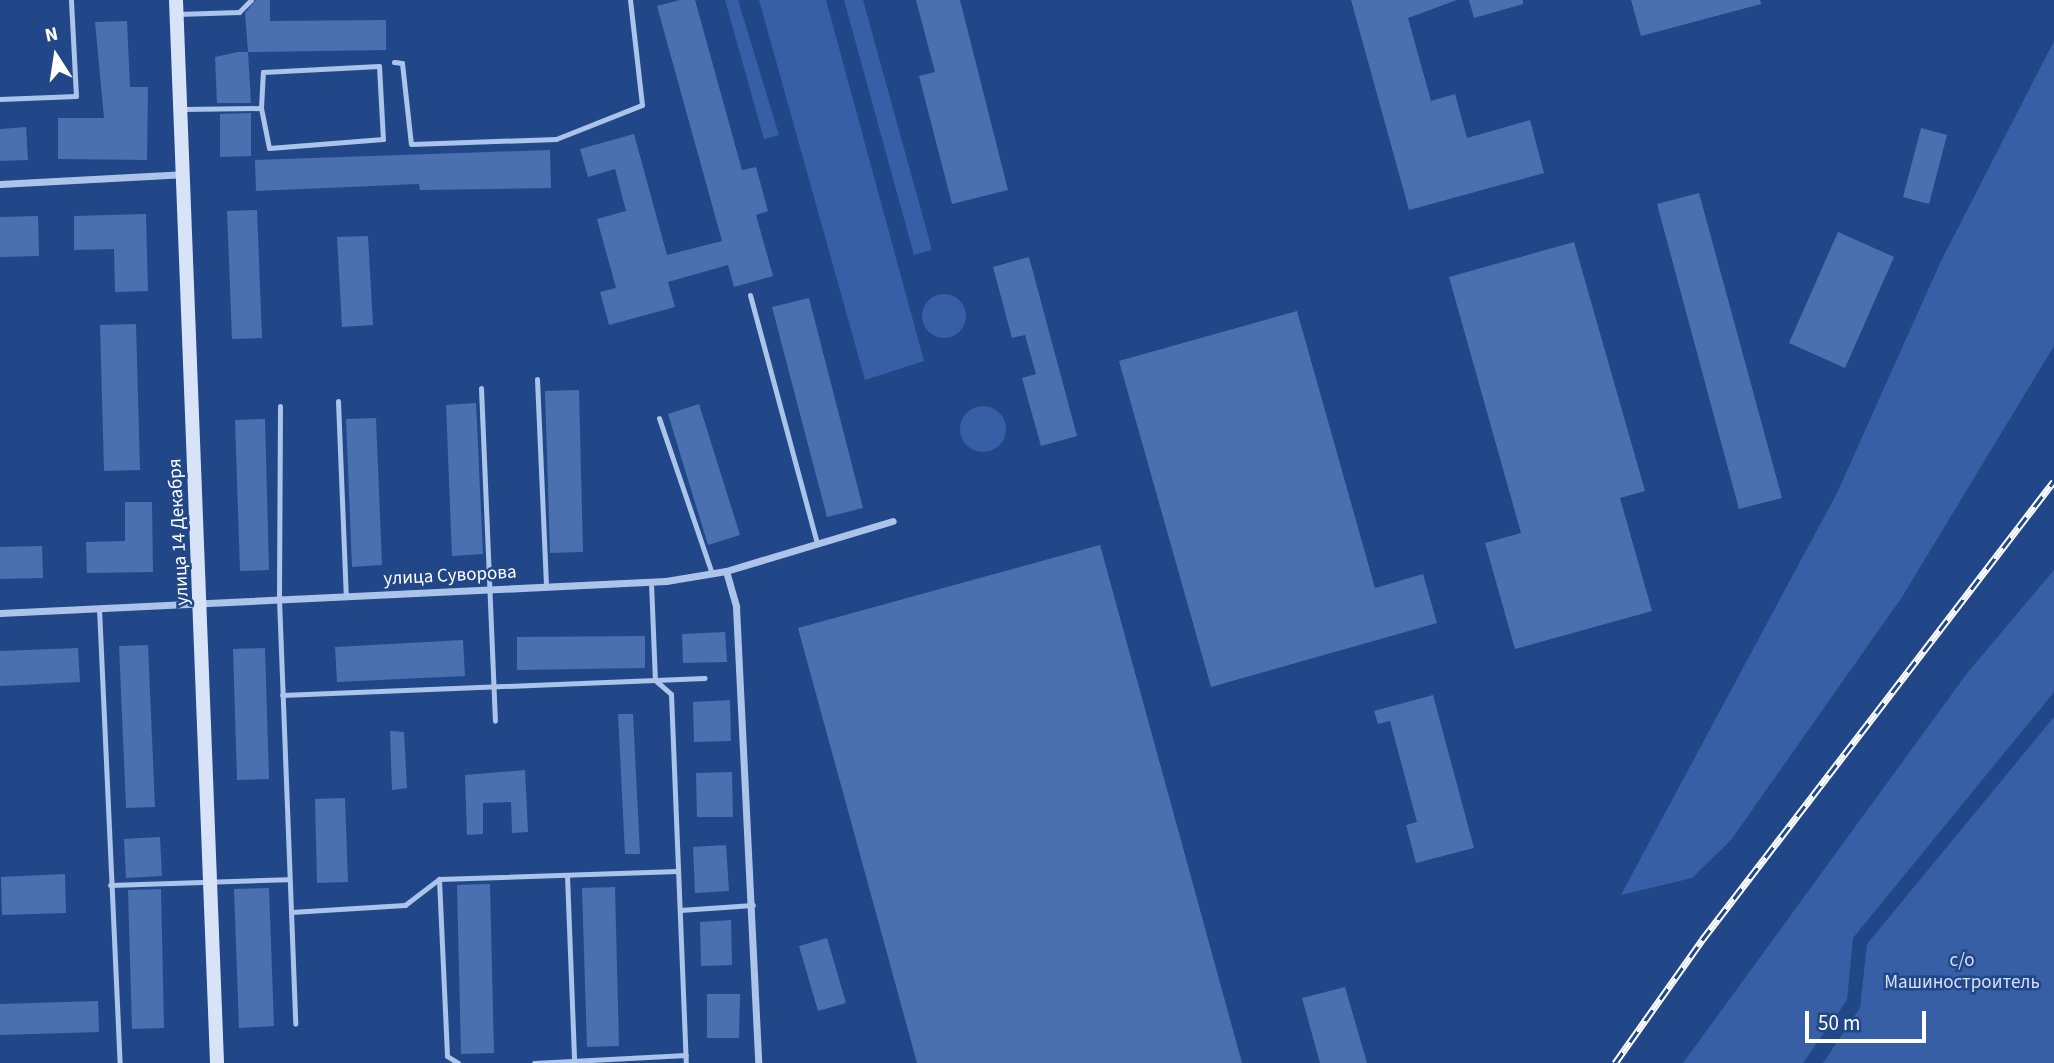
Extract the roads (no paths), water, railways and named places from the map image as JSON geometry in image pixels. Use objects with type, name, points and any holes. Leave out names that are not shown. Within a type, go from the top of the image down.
[{"type":"main road","name":"улица 14 Декабря","points":[[176,7],[202,608],[217,1063]]},
{"type":"street","points":[[0,184],[182,174]]},
{"type":"street","name":"улица Суворова","points":[[0,613],[99,608],[202,608],[279,599],[652,582],[726,571],[893,521]]},
{"type":"street","points":[[726,571],[736,607],[753,905],[758,1063]]},
{"type":"lane","points":[[0,99],[76,96],[71,0]]},
{"type":"lane","points":[[176,7],[239,12],[251,0]]},
{"type":"lane","points":[[394,62],[402,62],[411,144],[556,139],[642,106],[630,0]]},
{"type":"lane","points":[[379,66],[383,139],[269,148],[261,108],[263,72],[379,66]]},
{"type":"lane","points":[[180,109],[261,108]]},
{"type":"lane","points":[[750,295],[817,544]]},
{"type":"lane","points":[[537,379],[546,587]]},
{"type":"lane","points":[[481,388],[486,590],[495,722]]},
{"type":"lane","points":[[338,401],[345,596]]},
{"type":"lane","points":[[280,406],[279,599],[287,879],[291,912],[295,1024]]},
{"type":"lane","points":[[659,418],[712,574]]},
{"type":"lane","points":[[652,582],[655,680],[671,694],[686,1063]]},
{"type":"lane","points":[[99,608],[120,1063]]},
{"type":"lane","points":[[282,695],[705,678]]},
{"type":"lane","points":[[291,912],[405,905],[439,879],[678,871]]},
{"type":"lane","points":[[567,875],[574,1061]]},
{"type":"lane","points":[[110,885],[287,879]]},
{"type":"lane","points":[[439,879],[447,1056],[458,1063]]},
{"type":"lane","points":[[680,910],[753,905]]},
{"type":"lane","points":[[534,1063],[686,1055]]},
{"type":"railway","points":[[1615,1063],[1702,940],[2054,481]]},
{"type":"park label","name":"с/о Машиностроитель","points":[[1962,972]]}]
